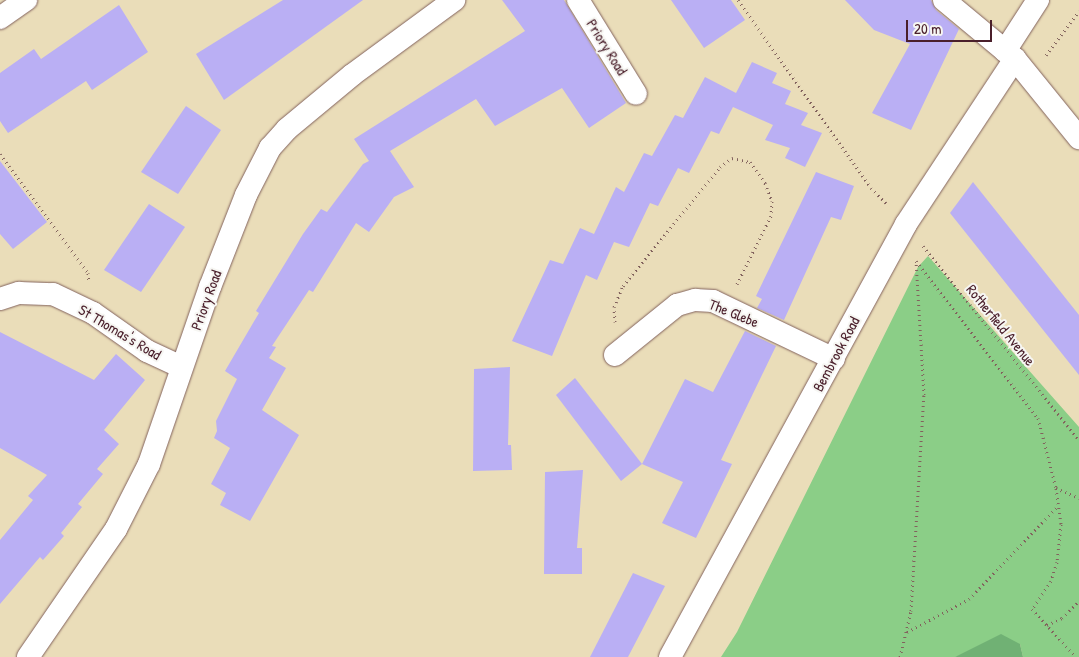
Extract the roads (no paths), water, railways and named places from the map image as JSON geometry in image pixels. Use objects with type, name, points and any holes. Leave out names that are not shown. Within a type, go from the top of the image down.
[{"type":"street","points":[[0,18],[26,0]]},
{"type":"street","name":"Priory Road","points":[[28,657],[116,529],[149,464],[181,367],[246,196],[270,148],[286,129],[352,74],[454,0]]},
{"type":"street","name":"Priory Road","points":[[578,0],[636,94]]},
{"type":"street","points":[[944,0],[1010,55],[1079,138]]},
{"type":"street","name":"Bembrook Road","points":[[670,657],[906,224],[1010,55],[1038,0]]},
{"type":"street","name":"St Thomas's Road","points":[[0,299],[19,293],[53,294],[93,312],[147,350],[181,367]]},
{"type":"street","name":"The Glebe","points":[[622,350],[677,305],[695,300],[713,301],[834,359]]}]
